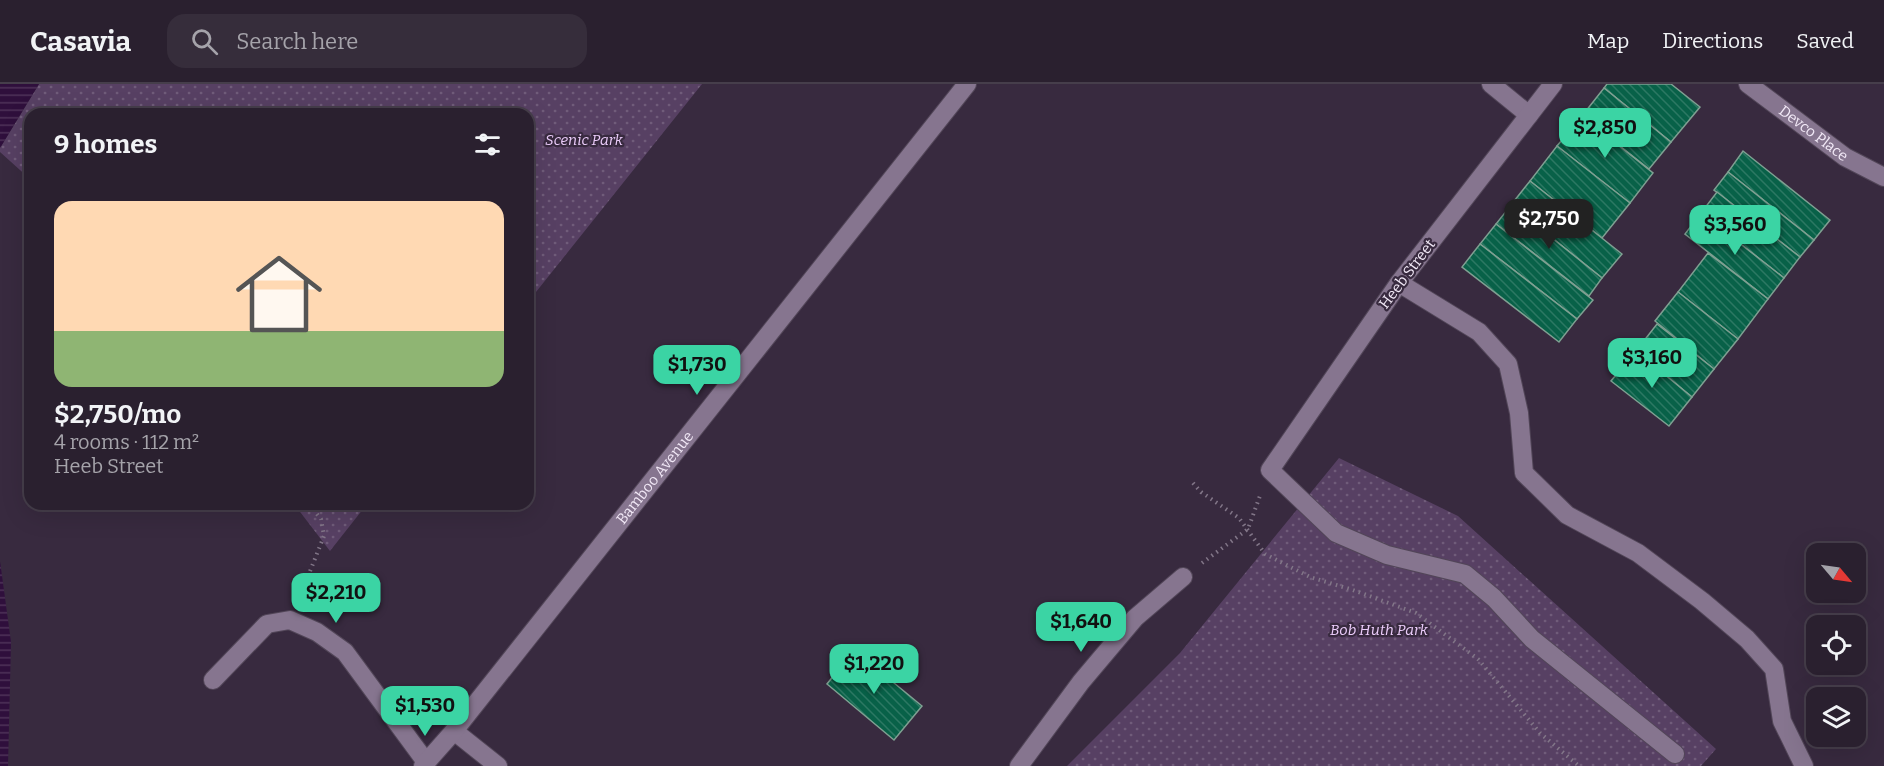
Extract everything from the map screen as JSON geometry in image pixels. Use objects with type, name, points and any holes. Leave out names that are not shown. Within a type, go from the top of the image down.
[{"type":"street","name":"Bamboo Avenue","points":[[425,764],[454,731],[967,84]]},
{"type":"street","points":[[1491,84],[1529,115]]},
{"type":"street","name":"Heeb Street","points":[[1270,470],[1400,283],[1553,84]]},
{"type":"street","name":"Devco Place","points":[[1748,84],[1845,157],[1884,177]]},
{"type":"street","points":[[1400,283],[1479,332],[1508,364],[1519,413],[1524,473],[1567,515],[1638,553],[1702,601],[1747,639],[1774,669],[1782,722],[1804,766]]},
{"type":"street","points":[[1270,470],[1336,533],[1387,555],[1466,574],[1494,598],[1532,639],[1675,754]]},
{"type":"street","points":[[1020,766],[1081,682],[1127,627],[1183,577]]},
{"type":"street","points":[[213,680],[267,624],[290,620],[317,632],[345,652],[425,764]]},
{"type":"street","points":[[454,731],[498,766]]},
{"type":"path","points":[[1183,577],[1248,529],[1270,470]]},
{"type":"path","points":[[1193,483],[1201,492],[1229,509],[1248,529],[1265,554],[1310,577],[1416,613],[1478,659],[1540,733],[1580,766]]},
{"type":"path","points":[[290,620],[324,536],[321,519],[314,510]]},
{"type":"green space","name":"Scenic Park","points":[[39,84],[702,84],[534,294],[534,108],[24,108]]},
{"type":"green space","name":"Scenic Park","points":[[24,109],[24,174],[0,152],[0,148]]},
{"type":"green space","name":"Bob Huth Park","points":[[1339,458],[1458,516],[1716,749],[1701,766],[1067,766],[1180,653]]},
{"type":"green space","points":[[299,510],[362,510],[330,551]]},
{"type":"shaded area","points":[[0,84],[39,84],[24,108],[0,148]]},
{"type":"shaded area","points":[[0,561],[11,642],[8,766],[0,766]]},
{"type":"building","points":[[1607,84],[1671,84],[1700,107],[1671,142],[1604,88]]},
{"type":"building","points":[[1604,88],[1671,142],[1649,169],[1582,116]]},
{"type":"building","points":[[1582,116],[1653,173],[1630,203],[1557,146]]},
{"type":"building","points":[[1557,146],[1630,203],[1602,238],[1530,181]]},
{"type":"building","points":[[1743,151],[1830,220],[1814,240],[1728,172]]},
{"type":"building","points":[[1728,172],[1814,240],[1800,257],[1714,190]]},
{"type":"building","points":[[1530,181],[1622,254],[1602,278],[1511,205]]},
{"type":"building","points":[[1717,192],[1800,257],[1784,278],[1701,213]]},
{"type":"building","points":[[1511,205],[1602,278],[1589,296],[1496,224]]},
{"type":"building","points":[[1701,213],[1784,278],[1768,299],[1685,234]]},
{"type":"building","points":[[1496,224],[1593,300],[1577,319],[1480,244]]},
{"type":"building","points":[[1480,244],[1577,319],[1559,342],[1462,267]]},
{"type":"building","points":[[1708,253],[1768,299],[1738,339],[1678,292]]},
{"type":"building","points":[[1678,292],[1738,339],[1714,369],[1655,321]]},
{"type":"building","points":[[1657,324],[1714,369],[1692,397],[1636,351]]},
{"type":"building","points":[[1636,351],[1692,397],[1669,426],[1611,381]]},
{"type":"building","points":[[854,650],[922,706],[894,740],[827,684]]}]
